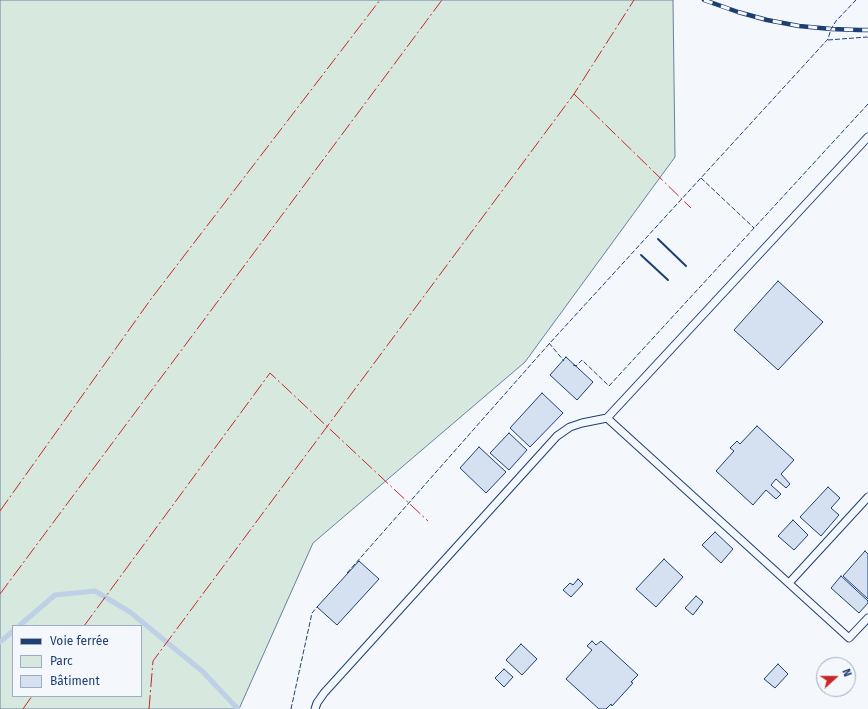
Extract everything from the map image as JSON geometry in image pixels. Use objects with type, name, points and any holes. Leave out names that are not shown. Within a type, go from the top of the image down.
[{"type":"lane","points":[[315,709],[324,694],[557,436],[570,427],[607,418],[868,137]]},
{"type":"lane","points":[[607,418],[849,638],[868,618]]},
{"type":"lane","points":[[789,583],[868,497]]},
{"type":"green space","points":[[0,0],[673,0],[675,157],[525,362],[313,543],[239,709],[0,709]]},
{"type":"building","points":[[778,281],[823,322],[778,370],[734,330]]},
{"type":"building","points":[[566,357],[593,382],[577,400],[550,375]]},
{"type":"building","points":[[542,393],[563,413],[530,447],[510,428]]},
{"type":"building","points":[[757,426],[794,460],[781,474],[790,484],[786,488],[776,479],[771,485],[781,494],[776,499],[766,490],[753,505],[716,471],[734,451],[730,448],[737,441],[740,444]]},
{"type":"building","points":[[509,433],[527,450],[509,470],[490,453]]},
{"type":"building","points":[[479,447],[506,472],[486,493],[460,468]]},
{"type":"building","points":[[828,487],[840,498],[831,508],[839,515],[821,536],[800,517]]},
{"type":"building","points":[[793,520],[808,535],[794,550],[778,536]]},
{"type":"building","points":[[715,532],[733,549],[721,563],[702,545]]},
{"type":"building","points":[[865,551],[868,554],[868,599],[843,576]]},
{"type":"building","points":[[664,559],[683,577],[656,607],[636,589]]},
{"type":"building","points":[[359,561],[379,579],[337,625],[317,607]]},
{"type":"building","points":[[841,576],[868,601],[859,613],[831,588]]},
{"type":"building","points":[[578,579],[583,584],[571,597],[563,590],[570,583],[573,585]]},
{"type":"building","points":[[696,596],[703,602],[693,615],[685,608]]},
{"type":"building","points":[[592,641],[596,645],[601,641],[638,675],[631,682],[633,683],[612,706],[611,704],[606,709],[599,709],[566,679],[592,650],[587,646]]},
{"type":"building","points":[[521,644],[537,659],[522,675],[506,660]]},
{"type":"building","points":[[778,664],[788,674],[775,688],[764,679]]},
{"type":"building","points":[[504,669],[513,677],[504,687],[495,678]]},
{"type":"waterway","points":[[20,625],[55,595],[95,591],[130,612],[202,671],[238,709]]},
{"type":"waterway","points":[[0,642],[12,632]]},
{"type":"railway","points":[[704,0],[767,20],[799,26],[868,30]]},
{"type":"fence","points":[[347,573],[549,344],[828,39],[831,29],[836,21],[856,0]]},
{"type":"fence","points":[[828,40],[868,38]]},
{"type":"fence","points":[[573,365],[576,366],[582,360],[609,386],[868,104]]},
{"type":"fence","points":[[701,178],[754,228]]},
{"type":"fence","points":[[549,343],[564,361]]},
{"type":"fence","points":[[291,709],[312,613],[318,606]]},
{"type":"wall","points":[[658,239],[686,266]]},
{"type":"wall","points":[[641,255],[668,280]]},
{"type":"power","points":[[0,511],[151,299],[380,0]]},
{"type":"power","points":[[0,594],[442,0]]},
{"type":"power","points":[[149,709],[153,661],[574,94],[634,0]]},
{"type":"power","points":[[574,94],[691,208]]},
{"type":"power","points":[[85,625],[270,373],[428,521]]},
{"type":"power","points":[[23,709],[31,697]]}]
